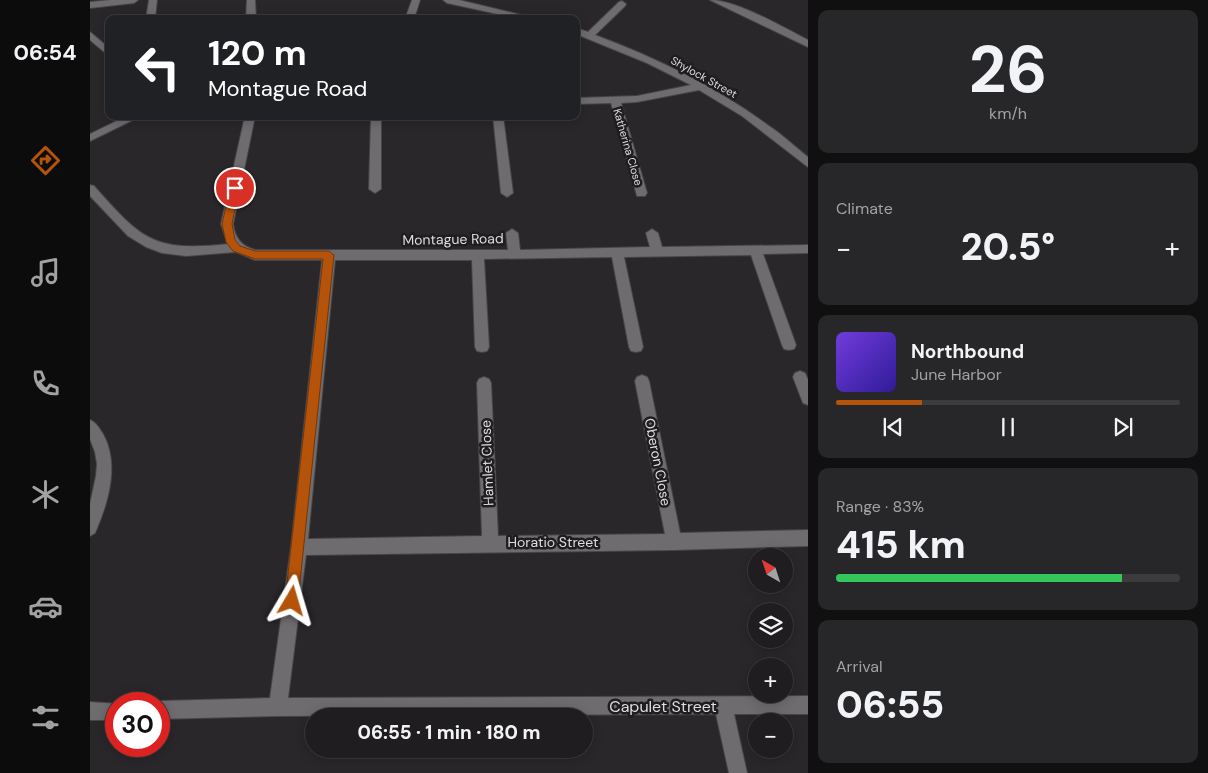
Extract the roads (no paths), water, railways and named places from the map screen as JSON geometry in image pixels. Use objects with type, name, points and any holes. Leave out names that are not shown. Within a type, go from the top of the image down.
[{"type":"street","points":[[90,6],[134,0]]},
{"type":"street","points":[[151,15],[153,0]]},
{"type":"street","points":[[251,15],[252,0]]},
{"type":"street","points":[[410,15],[416,0]]},
{"type":"street","points":[[446,0],[515,15]]},
{"type":"street","points":[[714,0],[808,44]]},
{"type":"street","points":[[589,36],[622,4]]},
{"type":"street","name":"Shylock Street","points":[[580,33],[634,55],[699,87],[754,121],[808,163]]},
{"type":"street","points":[[90,35],[103,52]]},
{"type":"street","points":[[580,101],[637,99],[699,87]]},
{"type":"street","name":"Katherina Close","points":[[615,101],[641,193]]},
{"type":"street","points":[[90,138],[128,120]]},
{"type":"street","points":[[236,248],[231,242],[227,224],[249,120]]},
{"type":"street","points":[[375,189],[376,120]]},
{"type":"street","points":[[498,120],[507,192]]},
{"type":"street","points":[[90,190],[131,232],[157,248],[172,251],[202,252],[236,248]]},
{"type":"street","points":[[512,233],[514,254]]},
{"type":"street","points":[[652,233],[657,250]]},
{"type":"street","name":"Montague Road","points":[[236,248],[255,255],[478,255],[657,250],[756,251],[808,249]]},
{"type":"street","points":[[756,251],[789,345]]},
{"type":"street","points":[[617,252],[636,347]]},
{"type":"street","points":[[278,707],[298,547],[329,255]]},
{"type":"street","points":[[478,255],[482,347]]},
{"type":"street","points":[[800,377],[808,399]]},
{"type":"street","name":"Oberon Close","points":[[642,381],[674,542]]},
{"type":"street","name":"Hamlet Close","points":[[484,383],[490,542]]},
{"type":"street","points":[[90,426],[102,446],[105,456],[104,476],[90,528]]},
{"type":"street","name":"Horatio Street","points":[[298,547],[490,542],[674,542],[808,538]]},
{"type":"street","name":"Capulet Street","points":[[170,710],[278,707],[808,705]]},
{"type":"street","points":[[723,706],[738,773]]},
{"type":"street","points":[[90,711],[105,711]]}]
